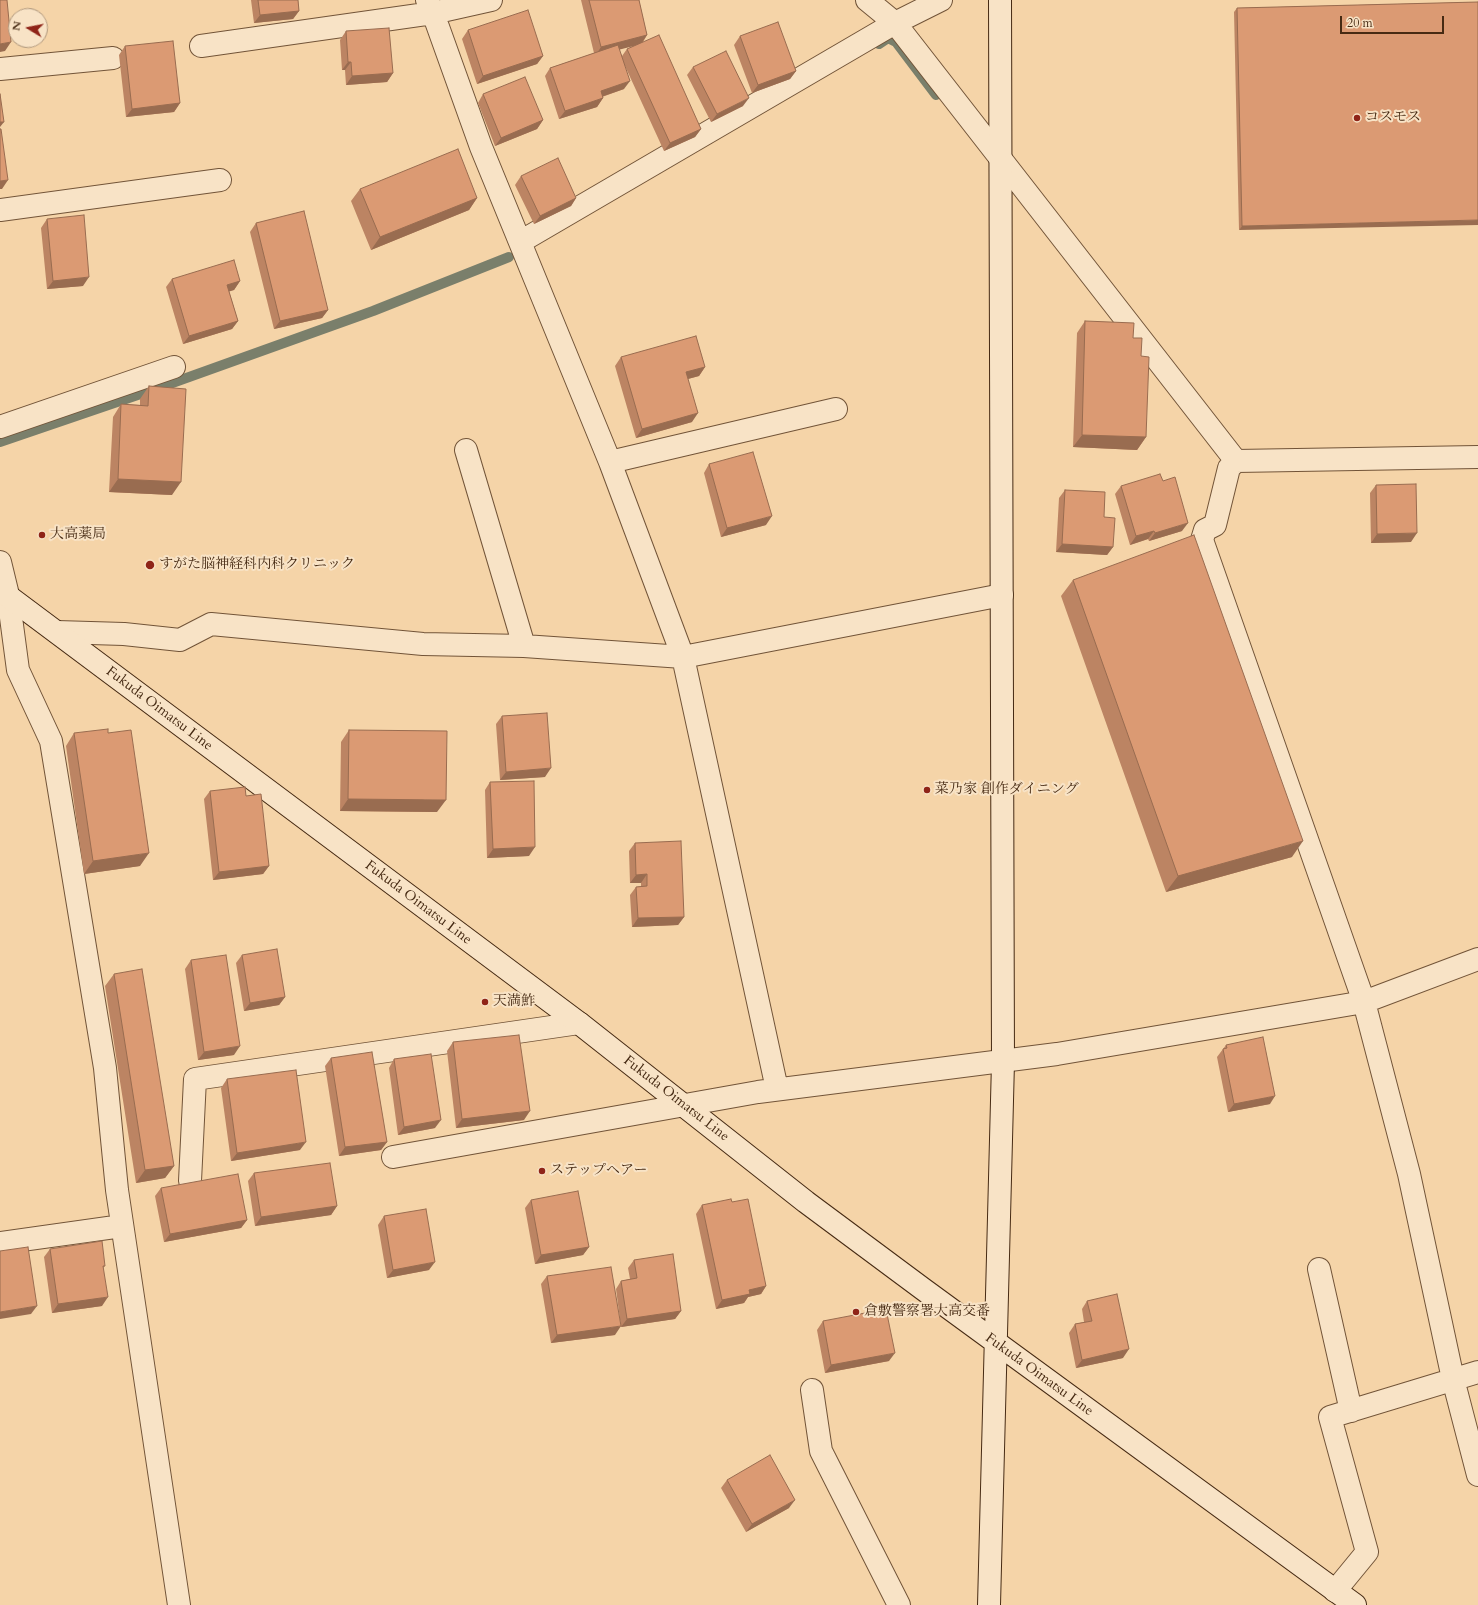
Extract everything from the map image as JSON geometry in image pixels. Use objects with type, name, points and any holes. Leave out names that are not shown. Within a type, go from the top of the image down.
[{"type":"street","points":[[201,46],[430,6],[491,0]]},
{"type":"street","points":[[867,0],[895,23],[1236,461]]},
{"type":"street","points":[[520,242],[895,23],[941,0]]},
{"type":"street","points":[[990,1605],[1003,1062],[999,158],[1000,0]]},
{"type":"street","points":[[430,6],[481,147],[610,462],[683,657],[777,1089]]},
{"type":"street","points":[[0,69],[113,58]]},
{"type":"street","points":[[0,210],[220,180]]},
{"type":"street","points":[[0,427],[174,367]]},
{"type":"street","points":[[610,462],[836,408]]},
{"type":"street","points":[[466,450],[524,646]]},
{"type":"street","points":[[1478,457],[1236,461],[1229,468],[1214,525],[1205,530],[1202,540],[1364,1002],[1409,1174],[1453,1379],[1478,1475]]},
{"type":"street","points":[[0,562],[18,670],[51,741],[105,1068],[117,1190],[179,1605]]},
{"type":"street","name":"Fukuda Oimatsu Line","points":[[4,593],[579,1023],[806,1202],[996,1343],[1355,1605]]},
{"type":"street","points":[[57,632],[124,634],[180,640],[211,624],[423,644],[524,646],[683,657],[1002,594]]},
{"type":"street","points":[[393,1157],[777,1089],[1003,1062],[1057,1054],[1364,1002],[1478,959]]},
{"type":"street","points":[[190,1182],[195,1079],[579,1023]]},
{"type":"street","points":[[0,1243],[122,1226]]},
{"type":"street","points":[[1319,1270],[1351,1411]]},
{"type":"street","points":[[1336,1591],[1367,1552],[1330,1417],[1478,1372]]},
{"type":"street","points":[[812,1390],[821,1451],[899,1605]]},
{"type":"building","points":[[0,0],[7,0],[8,43],[0,44]]},
{"type":"building","points":[[258,0],[298,0],[299,11],[260,15]]},
{"type":"building","points":[[589,0],[639,0],[647,35],[601,47]]},
{"type":"building","name":"コスモス","points":[[1478,2],[1478,220],[1242,226],[1237,8]]},
{"type":"building","points":[[528,10],[543,56],[483,76],[468,30]]},
{"type":"building","points":[[778,22],[796,71],[758,85],[740,36]]},
{"type":"building","points":[[389,28],[393,73],[352,76],[351,62],[348,62],[346,31]]},
{"type":"building","points":[[659,35],[701,129],[670,143],[627,49]]},
{"type":"building","points":[[173,41],[180,103],[132,109],[125,46]]},
{"type":"building","points":[[618,45],[630,81],[601,91],[603,98],[565,111],[550,68]]},
{"type":"building","points":[[726,51],[749,98],[717,114],[693,67]]},
{"type":"building","points":[[525,77],[543,120],[501,138],[483,94]]},
{"type":"building","points":[[0,94],[4,122],[0,122]]},
{"type":"building","points":[[0,129],[8,180],[0,181]]},
{"type":"building","points":[[458,149],[477,198],[380,237],[360,189]]},
{"type":"building","points":[[558,158],[576,198],[540,216],[521,176]]},
{"type":"building","points":[[304,211],[328,310],[280,321],[256,223]]},
{"type":"building","points":[[84,215],[89,277],[53,281],[47,219]]},
{"type":"building","points":[[234,260],[240,281],[227,285],[238,321],[189,336],[172,279]]},
{"type":"building","points":[[1085,321],[1134,323],[1133,338],[1142,338],[1141,356],[1149,357],[1146,437],[1082,435]]},
{"type":"building","points":[[696,336],[705,367],[686,372],[698,413],[642,429],[621,357]]},
{"type":"building","points":[[149,386],[186,389],[181,482],[118,479],[121,404],[148,406]]},
{"type":"building","points":[[753,452],[772,516],[727,528],[709,464]]},
{"type":"building","points":[[1160,474],[1163,481],[1175,477],[1188,523],[1155,533],[1154,531],[1136,536],[1121,486]]},
{"type":"building","points":[[1416,484],[1417,533],[1377,534],[1376,485]]},
{"type":"building","points":[[1065,490],[1105,492],[1104,517],[1115,518],[1113,547],[1062,544]]},
{"type":"building","points":[[1194,535],[1303,841],[1178,876],[1073,580]]},
{"type":"building","points":[[547,713],[551,768],[506,772],[502,716]]},
{"type":"building","points":[[108,729],[108,733],[131,730],[149,853],[93,861],[74,733]]},
{"type":"building","points":[[349,730],[447,731],[446,800],[348,799]]},
{"type":"building","points":[[534,781],[535,847],[493,849],[490,782]]},
{"type":"building","points":[[245,787],[246,796],[261,794],[269,866],[219,872],[210,791]]},
{"type":"building","points":[[681,841],[684,917],[638,918],[636,887],[647,886],[647,874],[636,875],[635,843]]},
{"type":"building","points":[[277,949],[285,997],[250,1003],[242,955]]},
{"type":"building","points":[[226,955],[240,1046],[204,1052],[191,960]]},
{"type":"building","points":[[142,969],[174,1166],[145,1170],[114,974]]},
{"type":"building","points":[[519,1035],[530,1111],[462,1119],[453,1042]]},
{"type":"building","points":[[1263,1037],[1275,1096],[1234,1104],[1223,1049],[1227,1048],[1226,1045]]},
{"type":"building","points":[[372,1052],[387,1142],[345,1147],[331,1058]]},
{"type":"building","points":[[431,1054],[441,1120],[404,1127],[394,1059]]},
{"type":"building","points":[[296,1070],[306,1142],[237,1153],[227,1079]]},
{"type":"building","points":[[330,1163],[337,1206],[261,1217],[254,1173]]},
{"type":"building","points":[[238,1174],[247,1220],[170,1234],[161,1188]]},
{"type":"building","points":[[578,1191],[589,1247],[541,1255],[531,1200]]},
{"type":"building","points":[[731,1199],[732,1202],[748,1199],[766,1286],[749,1290],[750,1294],[722,1300],[702,1205]]},
{"type":"building","points":[[426,1209],[435,1262],[393,1270],[384,1216]]},
{"type":"building","points":[[102,1241],[105,1266],[103,1266],[108,1297],[58,1304],[50,1249]]},
{"type":"building","points":[[28,1247],[37,1306],[0,1312],[0,1251]]},
{"type":"building","points":[[673,1254],[681,1311],[627,1319],[621,1281],[637,1278],[634,1260]]},
{"type":"building","points":[[611,1267],[621,1326],[557,1335],[547,1276]]},
{"type":"building","points":[[1117,1294],[1129,1349],[1082,1360],[1075,1324],[1092,1321],[1087,1301]]},
{"type":"building","points":[[886,1309],[895,1353],[831,1365],[823,1321]]},
{"type":"building","points":[[770,1455],[795,1500],[752,1524],[727,1480]]},
{"type":"waterway","points":[[879,44],[888,38],[896,42],[936,95]]},
{"type":"waterway","points":[[0,442],[164,386],[373,311],[509,257]]},
{"type":"place","name":"コスモス","points":[[1357,118]]},
{"type":"place","name":"大高薬局","points":[[42,535]]},
{"type":"place","name":"すがた脳神経科内科クリニック","points":[[150,565]]},
{"type":"place","name":"菜乃家 創作ダイニング","points":[[927,790]]},
{"type":"place","name":"天満鮓","points":[[485,1002]]},
{"type":"place","name":"ステップヘアー","points":[[542,1171]]},
{"type":"place","name":"倉敷警察署大高交番","points":[[856,1312]]}]
